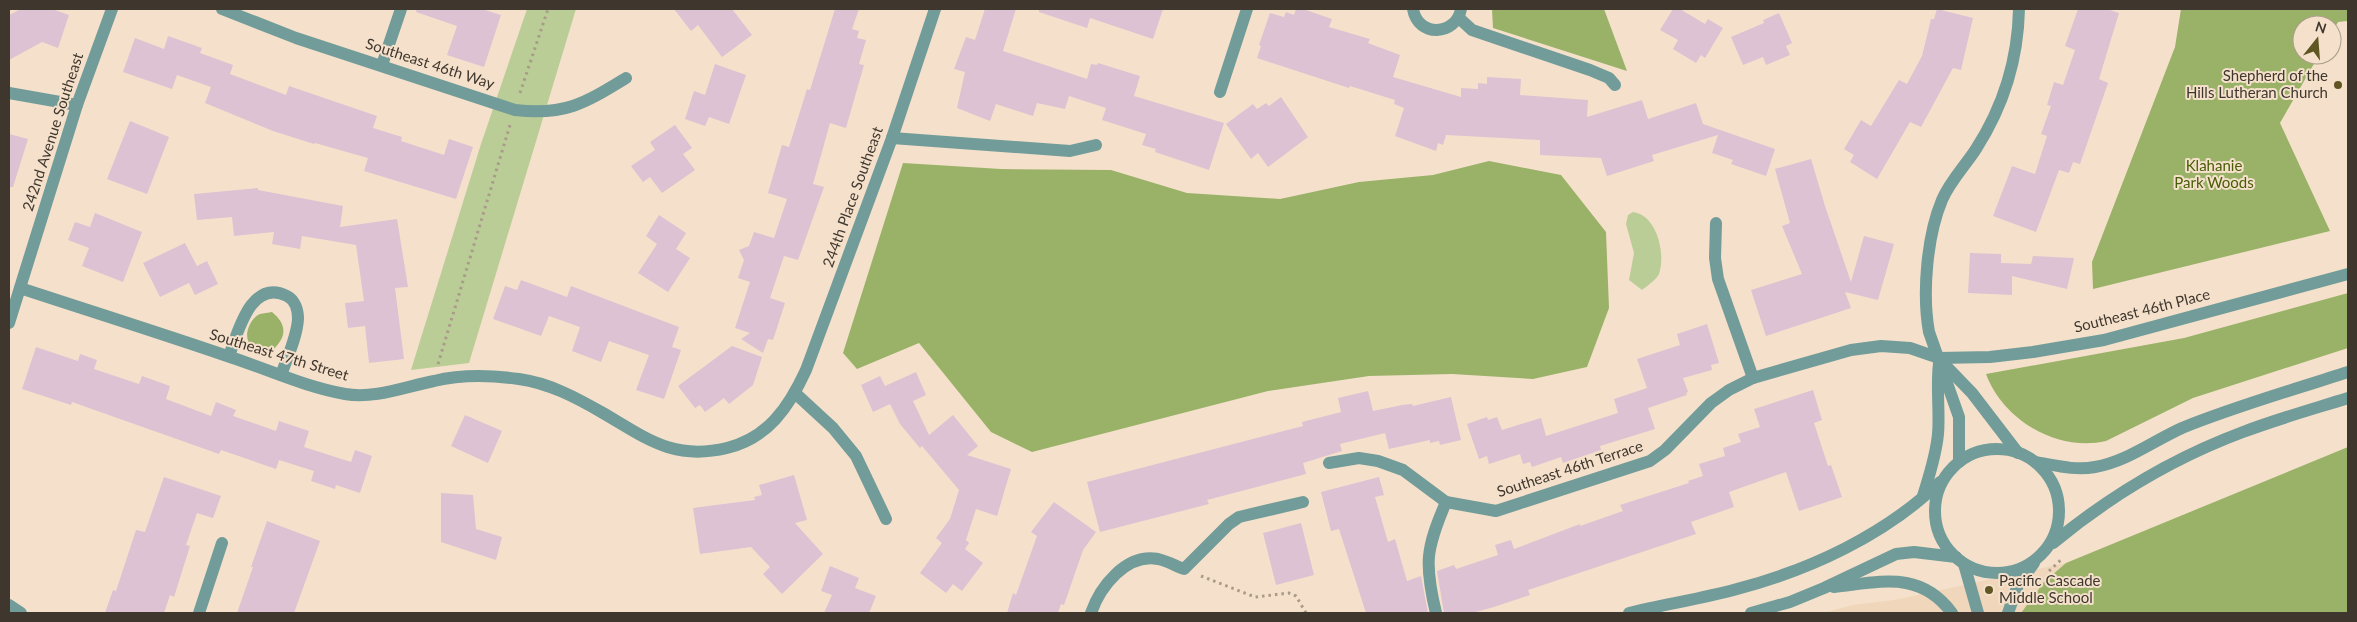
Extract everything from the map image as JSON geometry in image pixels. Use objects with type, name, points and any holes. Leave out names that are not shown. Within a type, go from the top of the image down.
[{"type":"street","name":"242nd Avenue Southeast","points":[[9,323],[78,105],[112,9]]},
{"type":"street","name":"Southeast 46th Way","points":[[222,9],[296,38],[515,110],[539,113],[563,110],[590,100],[626,78]]},
{"type":"street","points":[[382,65],[402,9]]},
{"type":"street","name":"244th Place Southeast","points":[[795,394],[810,361],[892,138],[935,9]]},
{"type":"street","points":[[1220,92],[1247,9]]},
{"type":"street","points":[[1413,9],[1416,19],[1429,30],[1446,29],[1460,14],[1472,30],[1590,70],[1609,78],[1615,85]]},
{"type":"street","points":[[1959,462],[1958,416],[1929,332],[1926,300],[1934,223],[1943,199],[1981,141],[2002,99],[2015,54],[2019,9]]},
{"type":"street","points":[[9,93],[78,105]]},
{"type":"street","points":[[892,138],[1070,151],[1096,145]]},
{"type":"street","points":[[1716,223],[1715,258],[1718,279],[1752,378]]},
{"type":"street","name":"Southeast 46th Place","points":[[1939,358],[2016,354],[2104,340],[2348,274]]},
{"type":"street","name":"Southeast 47th Street","points":[[20,288],[229,356],[281,375],[346,394],[374,395],[433,381],[485,375],[522,380],[558,390],[663,447],[690,453],[713,452],[740,445],[760,435],[779,418],[795,394]]},
{"type":"street","points":[[229,356],[243,319],[255,300],[265,293],[276,292],[289,296],[297,306],[298,320],[281,375]]},
{"type":"street","name":"Southeast 46th Terrace","points":[[1446,502],[1496,511],[1650,461],[1665,450],[1711,404],[1729,390],[1752,378],[1851,350],[1881,346],[1910,348],[1939,358]]},
{"type":"street","points":[[1939,358],[1972,392],[2018,453]]},
{"type":"street","points":[[1922,498],[1933,464],[1938,433],[1936,387],[1939,358]]},
{"type":"street","points":[[2035,462],[2071,468],[2092,468],[2109,464],[2211,416],[2348,372]]},
{"type":"street","points":[[795,394],[833,428],[856,456],[886,520]]},
{"type":"street","points":[[2008,613],[2018,585],[2036,560],[2049,546],[2106,502],[2173,462],[2248,430],[2348,398]]},
{"type":"street","points":[[1629,613],[1735,590],[1811,564],[1854,543],[1922,498],[1959,462],[1970,455],[1986,450],[2002,449],[2018,453],[2035,462],[2048,475],[2056,492],[2059,510],[2057,529],[2049,546]]},
{"type":"street","points":[[1329,463],[1359,458],[1378,461],[1403,470],[1446,502],[1430,544],[1427,559],[1436,613]]},
{"type":"street","points":[[1945,476],[1938,491],[1934,507],[1935,522],[1939,536],[1960,561],[1978,613]]},
{"type":"street","points":[[1091,613],[1096,596],[1105,584],[1124,568],[1141,559],[1158,559],[1184,570],[1230,524],[1240,517],[1303,502]]},
{"type":"street","points":[[200,613],[222,543]]},
{"type":"street","points":[[1751,613],[1790,602],[1824,588],[1886,557],[1902,553],[1960,561],[1982,572],[2000,574],[2019,570],[2036,560]]},
{"type":"street","points":[[1824,588],[1896,580],[1912,583],[1939,598],[1952,613]]},
{"type":"street","points":[[9,605],[22,613]]},
{"type":"path","points":[[433,381],[515,110],[548,9]]},
{"type":"path","points":[[2048,572],[2070,552]]},
{"type":"path","points":[[1184,570],[1255,597],[1289,593],[1296,596],[1306,613]]},
{"type":"shaded area","name":"Pacific Cascade Middle School","points":[[2066,563],[2044,582],[2021,613],[1824,613],[1852,605],[1894,600]]},
{"type":"green space","points":[[527,9],[576,9],[469,363],[411,370],[481,144]]},
{"type":"green space","points":[[1492,9],[1604,9],[1627,71],[1493,28]]},
{"type":"green space","name":"Klahanie Park Woods","points":[[2181,9],[2348,9],[2348,21],[2342,22],[2342,15],[2292,15],[2292,65],[2313,65],[2280,123],[2330,231],[2093,289],[2092,262],[2175,47]]},
{"type":"green space","points":[[1489,161],[1561,175],[1606,232],[1609,308],[1587,367],[1533,379],[1452,374],[1369,376],[1268,391],[1032,452],[991,432],[919,343],[857,369],[843,353],[903,163],[1001,169],[1111,170],[1187,193],[1280,199],[1359,182],[1433,175]]},
{"type":"green space","points":[[1633,212],[1648,220],[1654,228],[1660,246],[1661,266],[1659,274],[1654,281],[1642,290],[1629,280],[1634,253],[1626,224],[1628,215]]},
{"type":"green space","points":[[2348,293],[2348,348],[2193,398],[2106,441],[2069,442],[2051,437],[2034,429],[2005,405],[1994,391],[1986,374],[2184,338]]},
{"type":"green space","points":[[272,312],[281,322],[283,332],[279,342],[270,352],[253,347],[248,342],[247,333],[250,323],[256,316]]},
{"type":"green space","points":[[2348,447],[2348,613],[2021,613],[2044,582],[2066,563]]},
{"type":"building","points":[[21,9],[52,9],[69,15],[58,48],[42,42],[9,60],[9,15]]},
{"type":"building","points":[[417,9],[482,9],[501,15],[484,67],[447,55],[457,26],[416,12]]},
{"type":"building","points":[[674,9],[732,9],[752,35],[722,57],[698,25],[691,31]]},
{"type":"building","points":[[835,9],[859,9],[852,29],[859,31],[857,38],[866,40],[859,64],[864,65],[846,128],[830,123],[813,184],[824,187],[798,260],[784,256],[770,298],[785,303],[773,340],[768,339],[763,353],[741,339],[750,333],[735,328],[750,282],[738,278],[744,260],[739,250],[749,246],[754,232],[774,238],[787,199],[768,193],[782,145],[789,147],[807,89],[810,90]]},
{"type":"building","points":[[985,9],[1016,9],[1003,51],[1087,79],[1091,64],[1097,65],[1098,63],[1140,76],[1134,96],[1224,123],[1209,170],[1155,152],[1156,149],[1142,145],[1146,134],[1102,120],[1106,108],[1069,96],[1065,109],[1037,103],[1033,116],[996,104],[990,121],[957,108],[965,72],[954,69],[966,37],[975,40]]},
{"type":"building","points":[[1039,9],[1163,9],[1153,39],[1090,18],[1087,28],[1039,12]]},
{"type":"building","points":[[1296,9],[1303,9],[1332,19],[1329,27],[1370,39],[1368,43],[1400,55],[1393,77],[1461,97],[1461,88],[1478,89],[1478,83],[1487,84],[1487,77],[1521,79],[1520,95],[1588,100],[1587,117],[1642,100],[1648,119],[1696,103],[1703,124],[1775,149],[1766,176],[1731,164],[1733,160],[1712,153],[1718,135],[1652,155],[1654,161],[1607,176],[1601,158],[1540,155],[1540,140],[1446,135],[1443,145],[1438,143],[1436,151],[1395,136],[1404,108],[1394,104],[1395,100],[1350,86],[1349,88],[1257,58],[1261,46],[1259,45],[1270,13],[1284,17],[1286,12],[1294,15]]},
{"type":"building","points":[[1673,9],[1680,9],[1705,24],[1708,19],[1723,28],[1705,58],[1701,55],[1696,63],[1673,49],[1678,40],[1660,30]]},
{"type":"building","points":[[1937,9],[1973,18],[1961,70],[1953,68],[1921,127],[1910,122],[1877,179],[1850,162],[1854,155],[1844,149],[1861,120],[1871,126],[1899,80],[1907,84],[1922,56],[1931,19],[1934,19]]},
{"type":"building","points":[[2078,9],[2107,9],[2119,13],[2099,79],[2108,83],[2080,164],[2073,162],[2069,173],[2059,170],[2036,232],[1993,216],[2012,166],[2035,174],[2047,136],[2041,134],[2051,106],[2047,105],[2054,82],[2063,85],[2075,50],[2065,46]]},
{"type":"building","points":[[1779,13],[1792,43],[1786,46],[1790,55],[1766,65],[1763,57],[1743,65],[1731,37],[1764,23],[1763,20]]},
{"type":"building","points":[[168,36],[202,48],[200,53],[233,65],[230,74],[286,95],[289,86],[377,116],[373,128],[402,137],[401,141],[444,155],[449,139],[473,147],[456,199],[364,171],[368,158],[273,131],[205,103],[211,87],[177,75],[172,89],[123,72],[135,38],[164,49]]},
{"type":"building","points":[[715,64],[746,75],[729,124],[709,117],[705,126],[685,119],[694,91],[705,95]]},
{"type":"building","points":[[1281,97],[1308,137],[1268,167],[1258,153],[1251,159],[1226,124],[1253,104],[1257,109],[1266,103],[1269,106]]},
{"type":"building","points":[[130,121],[169,137],[147,194],[107,179]]},
{"type":"building","points":[[675,125],[692,148],[683,154],[695,170],[662,193],[650,177],[643,182],[631,166],[655,150],[650,142]]},
{"type":"building","points":[[9,134],[28,139],[13,187],[9,187]]},
{"type":"building","points":[[1811,159],[1851,282],[1864,236],[1894,244],[1878,300],[1845,292],[1851,308],[1766,336],[1751,290],[1802,274],[1782,226],[1790,223],[1775,169]]},
{"type":"building","points":[[258,188],[258,190],[343,206],[340,227],[397,219],[408,287],[395,288],[404,359],[369,363],[365,326],[348,328],[345,303],[364,301],[356,245],[302,236],[300,249],[272,244],[274,232],[234,236],[232,217],[197,220],[194,194]]},
{"type":"building","points":[[95,213],[142,232],[123,282],[82,266],[89,248],[68,240],[75,222],[90,227]]},
{"type":"building","points":[[659,215],[686,233],[676,249],[690,258],[668,292],[638,273],[657,244],[646,236]]},
{"type":"building","points":[[185,243],[197,266],[207,261],[218,284],[195,295],[189,283],[160,297],[143,263]]},
{"type":"building","points":[[1970,253],[2001,254],[2001,263],[2031,264],[2033,256],[2074,258],[2067,289],[2012,276],[2012,295],[1968,293]]},
{"type":"building","points":[[521,280],[567,297],[571,286],[679,327],[672,347],[681,350],[664,399],[636,390],[649,355],[609,341],[601,362],[572,351],[580,327],[549,316],[541,336],[493,319],[505,286],[517,290]]},
{"type":"building","points":[[1707,324],[1719,363],[1711,365],[1712,370],[1683,378],[1688,392],[1686,393],[1687,395],[1648,408],[1655,429],[1600,446],[1601,450],[1563,463],[1561,457],[1532,467],[1530,462],[1523,464],[1520,454],[1489,464],[1487,456],[1479,459],[1467,424],[1487,417],[1488,420],[1497,417],[1502,430],[1541,418],[1546,436],[1618,413],[1614,399],[1647,388],[1637,359],[1680,345],[1677,334]]},
{"type":"building","points":[[732,346],[762,357],[753,385],[729,404],[724,398],[705,412],[700,405],[695,408],[678,386]]},
{"type":"building","points":[[36,347],[78,361],[80,354],[97,360],[94,369],[139,384],[142,376],[170,386],[166,399],[211,416],[216,402],[236,410],[233,416],[276,431],[279,421],[309,431],[304,447],[351,462],[355,450],[372,456],[360,493],[336,485],[335,489],[311,481],[314,471],[279,460],[276,469],[221,450],[219,454],[72,402],[71,405],[22,389]]},
{"type":"building","points":[[916,372],[926,395],[913,401],[929,435],[953,415],[978,446],[967,455],[1011,469],[997,516],[976,509],[966,540],[969,543],[965,549],[983,563],[962,591],[953,584],[946,593],[920,573],[942,543],[936,538],[950,519],[959,490],[922,446],[920,448],[900,424],[890,404],[873,412],[861,385],[880,376],[885,386]]},
{"type":"building","points":[[1813,390],[1822,420],[1814,423],[1828,466],[1831,465],[1842,497],[1799,511],[1786,472],[1729,492],[1734,507],[1691,522],[1696,534],[1528,590],[1530,595],[1494,607],[1472,613],[1444,613],[1437,571],[1454,565],[1456,569],[1498,555],[1495,545],[1511,540],[1514,549],[1580,524],[1580,526],[1623,511],[1620,505],[1689,483],[1688,481],[1703,476],[1699,464],[1725,456],[1723,448],[1741,442],[1738,434],[1760,427],[1754,409]]},
{"type":"building","points":[[1368,391],[1373,411],[1402,405],[1412,404],[1413,406],[1451,397],[1461,440],[1440,445],[1439,441],[1430,443],[1430,440],[1389,449],[1385,433],[1340,444],[1342,451],[1303,463],[1306,474],[1207,500],[1209,504],[1100,532],[1087,482],[1303,426],[1302,422],[1341,412],[1338,398]]},
{"type":"building","points":[[465,415],[502,431],[488,463],[451,446]]},
{"type":"building","points":[[794,475],[807,520],[795,523],[823,554],[782,594],[763,574],[770,567],[751,547],[700,554],[693,508],[755,500],[754,497],[762,495],[759,485]]},
{"type":"building","points":[[164,477],[221,496],[213,518],[197,513],[186,545],[190,546],[174,597],[170,595],[164,613],[105,613],[113,590],[116,591],[136,530],[145,532]]},
{"type":"building","points":[[1379,477],[1384,495],[1375,497],[1388,542],[1395,539],[1407,581],[1421,576],[1428,613],[1366,613],[1339,529],[1331,531],[1321,492]]},
{"type":"building","points":[[441,493],[473,495],[476,529],[502,537],[496,560],[441,542]]},
{"type":"building","points":[[1054,502],[1096,532],[1083,550],[1064,605],[1061,604],[1058,613],[1007,613],[1013,593],[1016,595],[1037,536],[1031,532]]},
{"type":"building","points":[[267,521],[320,541],[294,613],[237,613],[253,567],[251,567]]},
{"type":"building","points":[[1301,523],[1314,575],[1276,585],[1263,533]]},
{"type":"building","points":[[830,566],[859,578],[855,588],[876,596],[869,613],[824,613],[832,595],[821,591]]},
{"type":"place","name":"Shepherd of the Hills Lutheran Church","points":[[2338,85]]},
{"type":"place","name":"Pacific Cascade Middle School","points":[[1989,590]]}]
